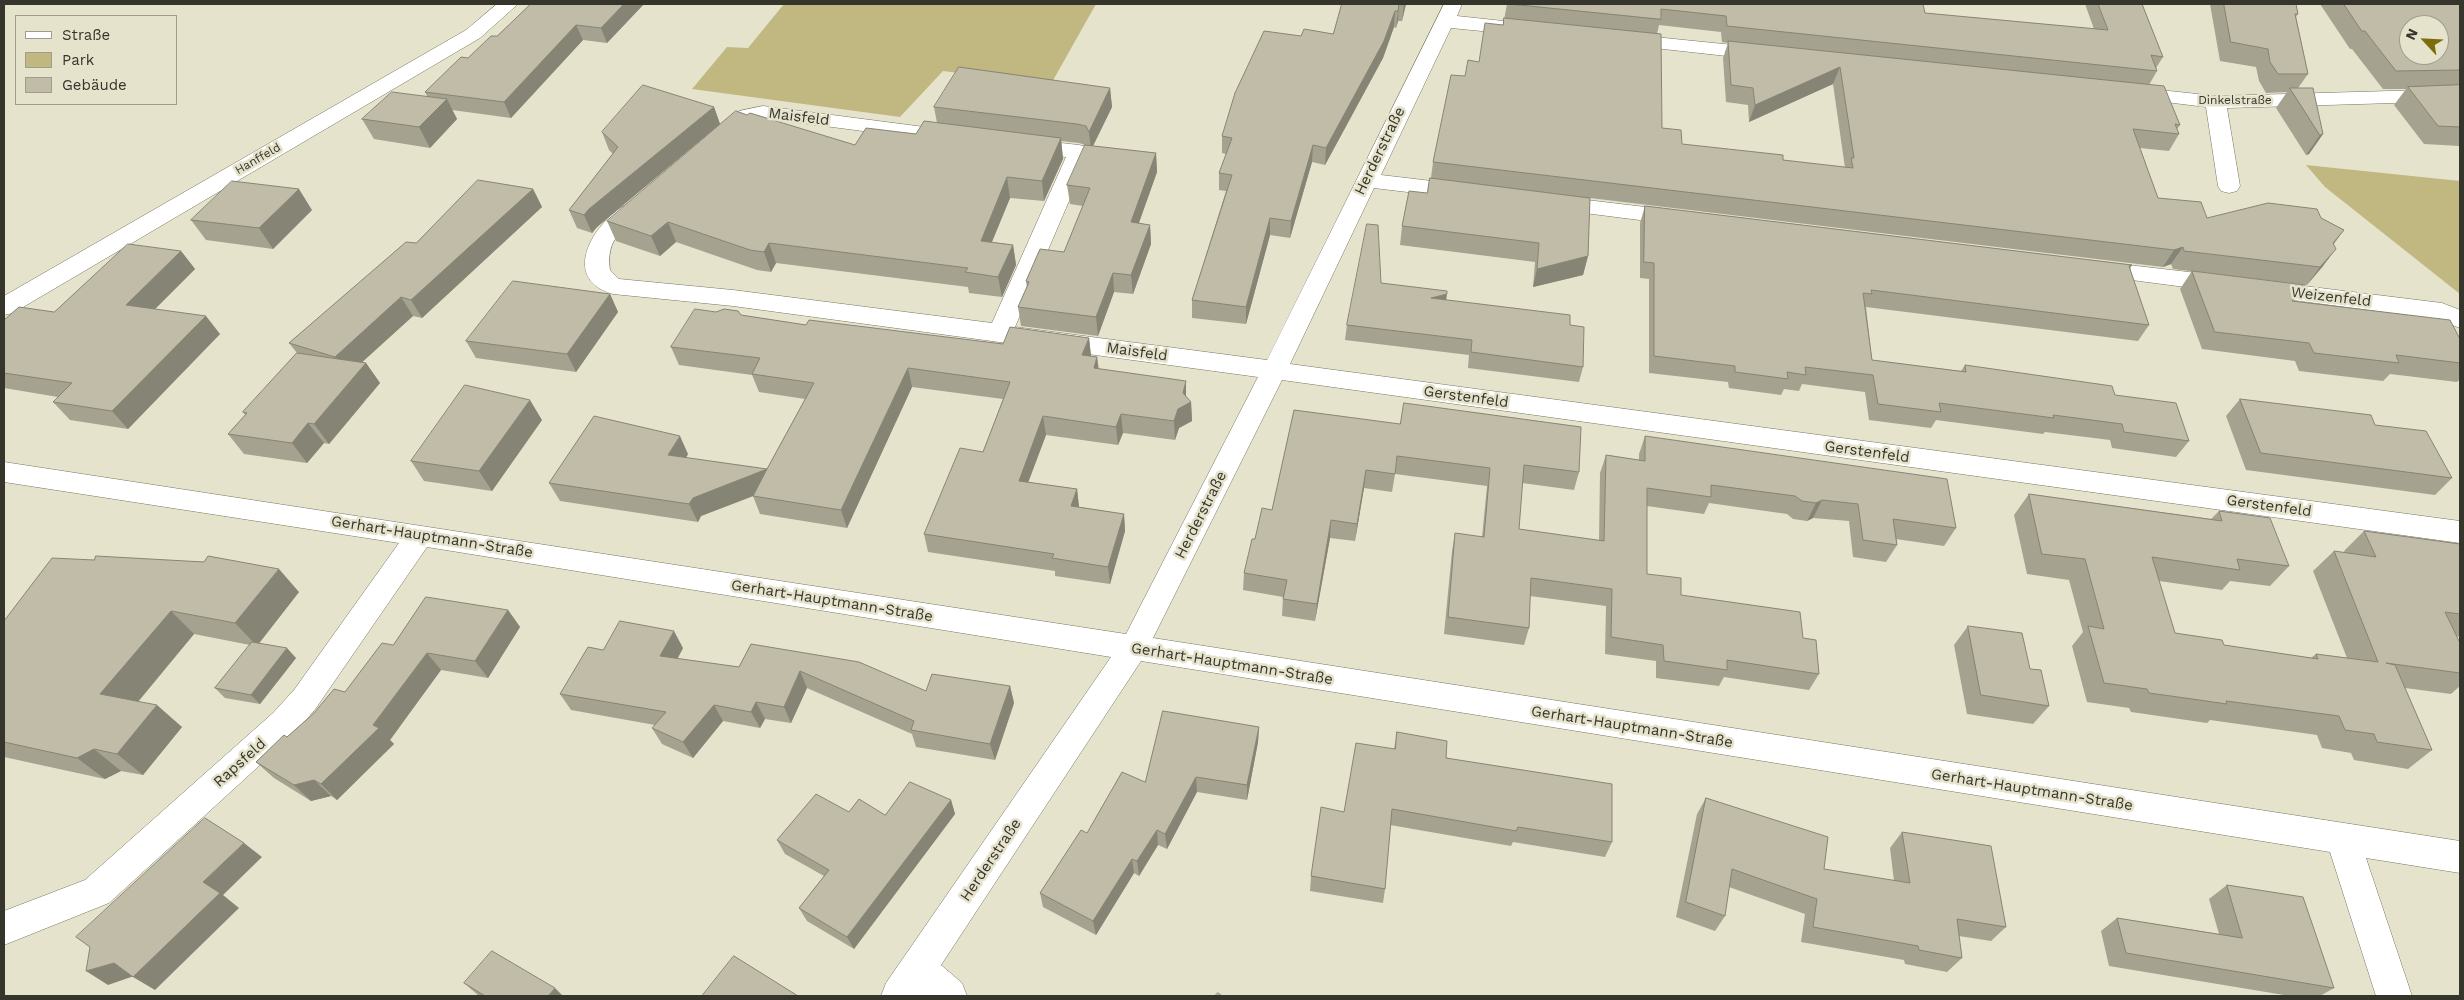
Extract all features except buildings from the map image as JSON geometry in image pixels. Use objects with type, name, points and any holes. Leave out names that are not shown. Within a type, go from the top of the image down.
[{"type":"street","name":"Hanffeld","points":[[4,307],[465,39],[508,4]]},
{"type":"street","points":[[1448,12],[1543,31]]},
{"type":"street","name":"Herderstraße","points":[[899,996],[1133,649],[1274,371],[1448,12]]},
{"type":"street","points":[[1602,37],[1781,56]]},
{"type":"street","name":"Dinkelstraße","points":[[2117,92],[2216,102],[2460,95]]},
{"type":"street","points":[[2216,102],[2229,186]]},
{"type":"street","name":"Maisfeld","points":[[702,151],[746,115],[763,112],[1079,152],[1000,333]]},
{"type":"street","points":[[1366,180],[1484,194]]},
{"type":"street","name":"Maisfeld","points":[[658,189],[606,233],[596,253],[598,273],[613,286],[733,298],[1274,371]]},
{"type":"street","points":[[1534,200],[1701,221]]},
{"type":"street","name":"Weizenfeld","points":[[2076,266],[2442,311],[2460,320]]},
{"type":"street","name":"Gerstenfeld","points":[[1274,371],[2460,532]]},
{"type":"street","name":"Gerhart-Hauptmann-Straße","points":[[4,472],[420,535],[2460,857]]},
{"type":"street","name":"Rapsfeld","points":[[4,928],[97,892],[284,723],[305,699],[420,535]]},
{"type":"street","points":[[2343,839],[2394,996]]},
{"type":"street","points":[[918,968],[949,996]]},
{"type":"green space","points":[[784,4],[1096,4],[1051,84],[943,71],[900,117],[692,89],[727,47],[748,48]]},
{"type":"green space","points":[[2306,165],[2460,181],[2460,294],[2325,187]]}]
